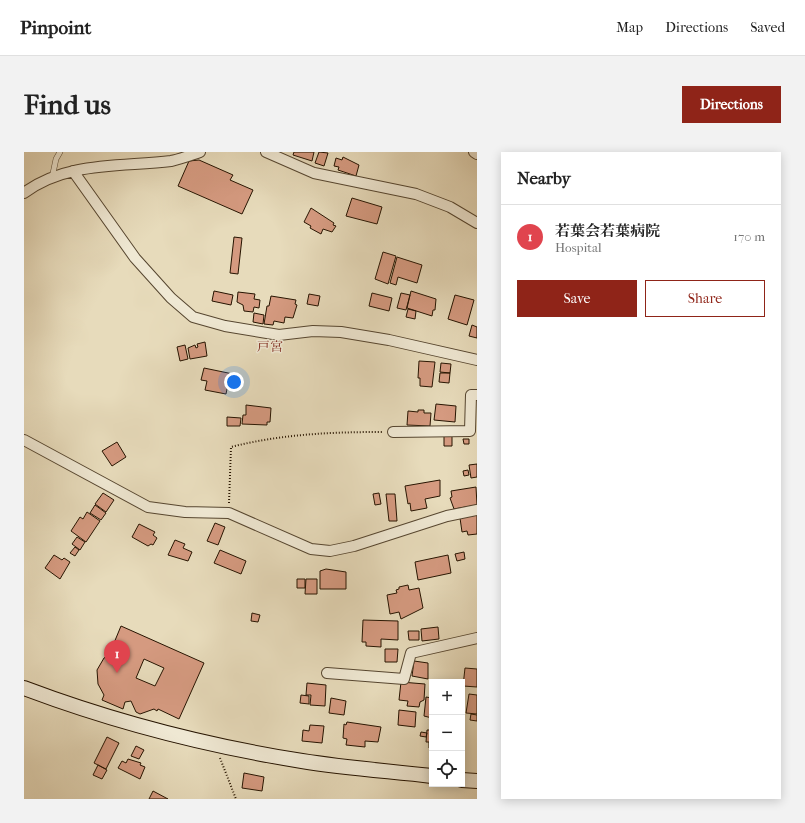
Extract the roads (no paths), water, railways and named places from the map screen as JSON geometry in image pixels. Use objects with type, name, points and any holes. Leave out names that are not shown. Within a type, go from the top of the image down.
[{"type":"street","points":[[24,193],[52,178],[73,172],[122,163],[172,161],[200,152]]},
{"type":"street","points":[[266,152],[314,174],[416,194],[450,208],[477,223]]},
{"type":"street","points":[[73,172],[135,258],[172,298],[193,317],[225,326],[279,335],[314,331],[341,332],[389,340],[477,360]]},
{"type":"street","points":[[392,432],[470,431],[471,395],[477,395]]},
{"type":"street","points":[[24,440],[148,507],[184,512],[229,512],[311,549],[330,551],[354,546],[447,516],[477,510]]},
{"type":"street","points":[[327,673],[404,679],[411,653],[477,638]]},
{"type":"street","points":[[24,688],[100,714],[215,744],[303,761],[429,776]]},
{"type":"street","points":[[465,780],[477,781]]},
{"type":"lane","points":[[52,178],[56,159],[60,152]]},
{"type":"place","name":"若葉会若葉病院","points":[[117,673]]},
{"type":"district","name":"戸宮","points":[[270,346]]}]
